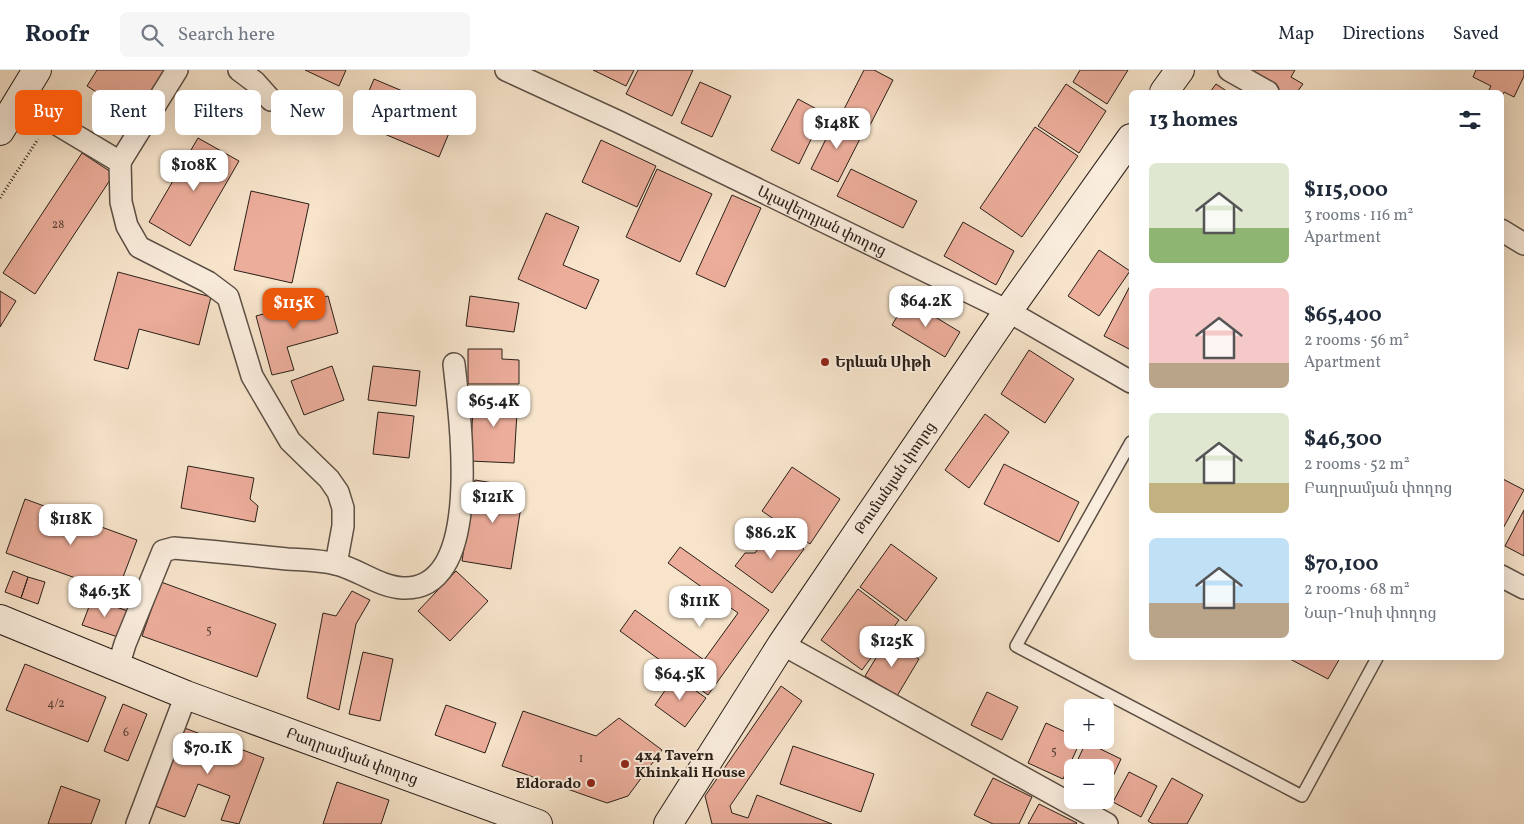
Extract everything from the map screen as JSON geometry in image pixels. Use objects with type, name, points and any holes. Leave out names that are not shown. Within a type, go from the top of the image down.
[{"type":"main road","points":[[25,90],[37,70]]},
{"type":"main road","points":[[1165,90],[1180,70]]},
{"type":"main road","points":[[0,131],[15,106]]},
{"type":"main road","name":"Թումանյան փողոց","points":[[668,824],[782,644],[1008,311],[1129,141]]},
{"type":"main road","name":"Բաղրամյան փողոց","points":[[0,619],[186,695],[538,824]]},
{"type":"street","points":[[177,70],[120,162],[121,202],[127,226],[139,247],[208,282],[228,297],[252,376],[290,442],[329,479],[338,492],[343,508],[344,526],[336,564]]},
{"type":"street","points":[[239,70],[255,82],[271,100]]},
{"type":"street","name":"Ալավերդյան փողոց","points":[[506,70],[1008,311],[1129,381]]},
{"type":"street","points":[[1230,70],[1265,90]]},
{"type":"street","points":[[75,135],[120,162]]},
{"type":"street","points":[[1504,232],[1524,244]]},
{"type":"street","points":[[118,667],[125,644],[163,551],[174,548],[336,564],[391,586],[403,588],[414,588],[438,574],[453,543],[460,513],[463,481],[454,364]]},
{"type":"street","points":[[1504,578],[1524,588]]},
{"type":"street","points":[[782,644],[1107,824]]},
{"type":"street","points":[[137,824],[186,695]]},
{"type":"lane","points":[[1129,446],[1016,646],[1302,796],[1376,660]]},
{"type":"path","points":[[0,198],[40,135]]},
{"type":"building","points":[[97,70],[164,70],[151,90],[93,90],[87,86]]},
{"type":"building","points":[[305,70],[346,70],[339,86]]},
{"type":"building","points":[[593,70],[634,70],[626,86]]},
{"type":"building","points":[[638,70],[693,70],[672,116],[626,94]]},
{"type":"building","points":[[864,70],[874,70],[893,80],[867,131],[840,117]]},
{"type":"building","points":[[1080,70],[1128,70],[1107,104],[1073,82]]},
{"type":"building","points":[[1246,70],[1295,70],[1291,77],[1303,84],[1298,90],[1279,90]]},
{"type":"building","points":[[1476,70],[1524,70],[1524,76],[1514,97],[1504,92],[1504,90],[1489,90],[1491,86],[1473,77]]},
{"type":"building","points":[[374,79],[400,90],[369,90]]},
{"type":"building","points":[[700,82],[731,96],[712,137],[681,123]]},
{"type":"building","points":[[1066,84],[1106,111],[1079,153],[1038,126]]},
{"type":"building","points":[[1216,84],[1225,90],[1212,90]]},
{"type":"building","points":[[798,99],[824,113],[799,164],[771,150]]},
{"type":"building","points":[[837,117],[864,131],[838,182],[811,169]]},
{"type":"building","points":[[1035,127],[1078,156],[1022,237],[980,208]]},
{"type":"building","points":[[387,135],[448,135],[439,157]]},
{"type":"building","points":[[198,138],[239,161],[190,246],[149,222]]},
{"type":"building","points":[[601,140],[656,166],[637,207],[582,182]]},
{"type":"building","points":[[82,153],[114,174],[35,294],[3,273]]},
{"type":"building","points":[[657,169],[712,194],[680,262],[626,237]]},
{"type":"building","points":[[851,169],[917,201],[903,228],[837,196]]},
{"type":"building","points":[[251,191],[309,204],[292,283],[234,270]]},
{"type":"building","points":[[732,195],[761,208],[725,287],[696,274]]},
{"type":"building","points":[[546,213],[579,227],[563,265],[599,280],[586,309],[518,279]]},
{"type":"building","points":[[963,222],[1014,251],[996,285],[944,256]]},
{"type":"building","points":[[1099,250],[1129,270],[1099,316],[1068,296]]},
{"type":"building","points":[[118,272],[211,297],[199,345],[139,329],[128,369],[94,360]]},
{"type":"building","points":[[1129,288],[1129,349],[1104,336]]},
{"type":"building","points":[[0,291],[16,301],[0,327]]},
{"type":"building","points":[[328,296],[338,333],[287,347],[294,370],[272,375],[256,316]]},
{"type":"building","points":[[470,296],[519,303],[514,332],[466,326]]},
{"type":"building","points":[[907,300],[960,332],[945,357],[892,325]]},
{"type":"building","points":[[468,349],[502,349],[502,359],[519,360],[519,384],[468,384]]},
{"type":"building","points":[[1029,350],[1074,379],[1045,423],[1001,394]]},
{"type":"building","points":[[332,366],[344,400],[304,415],[291,381]]},
{"type":"building","points":[[373,366],[420,371],[416,406],[368,400]]},
{"type":"building","points":[[474,392],[518,395],[514,463],[470,461]]},
{"type":"building","points":[[378,412],[414,416],[409,458],[373,454]]},
{"type":"building","points":[[985,414],[1009,432],[969,488],[945,470]]},
{"type":"building","points":[[1004,464],[1079,502],[1059,542],[984,504]]},
{"type":"building","points":[[188,466],[254,478],[250,499],[258,506],[255,522],[181,508]]},
{"type":"building","points":[[792,467],[840,499],[810,544],[762,511]]},
{"type":"building","points":[[475,480],[524,488],[511,569],[462,561]]},
{"type":"building","points":[[1504,480],[1524,490],[1504,527]]},
{"type":"building","points":[[25,499],[137,540],[117,593],[6,553]]},
{"type":"building","points":[[1524,510],[1524,556],[1505,546]]},
{"type":"building","points":[[774,527],[804,549],[772,593],[735,566],[745,553],[755,553]]},
{"type":"building","points":[[891,544],[937,578],[906,621],[860,587]]},
{"type":"building","points":[[680,547],[769,610],[708,695],[620,631],[635,610],[704,660],[738,613],[668,563]]},
{"type":"building","points":[[13,571],[28,577],[21,598],[5,592]]},
{"type":"building","points":[[456,571],[488,601],[450,641],[418,611]]},
{"type":"building","points":[[28,577],[45,582],[38,604],[21,598]]},
{"type":"building","points":[[161,582],[276,624],[257,677],[142,636]]},
{"type":"building","points":[[858,589],[899,620],[862,670],[821,640]]},
{"type":"building","points":[[352,591],[370,600],[356,624],[339,710],[307,698],[323,613],[336,616]]},
{"type":"building","points":[[92,599],[128,611],[118,637],[82,625]]},
{"type":"building","points":[[887,640],[919,659],[897,696],[865,676]]},
{"type":"building","points":[[363,652],[393,659],[380,721],[349,714]]},
{"type":"building","points":[[1292,660],[1339,660],[1328,679]]},
{"type":"building","points":[[25,664],[106,697],[88,742],[6,710]]},
{"type":"building","points":[[675,676],[706,698],[685,727],[655,705]]},
{"type":"building","points":[[781,686],[802,701],[730,806],[732,813],[748,818],[757,795],[832,824],[712,824],[705,796]]},
{"type":"building","points":[[987,692],[1018,707],[1002,740],[971,725]]},
{"type":"building","points":[[123,704],[147,714],[128,761],[104,751]]},
{"type":"building","points":[[446,705],[496,723],[485,753],[435,735]]},
{"type":"building","points":[[523,711],[596,736],[619,718],[662,750],[628,796],[607,803],[502,766]]},
{"type":"building","points":[[1046,723],[1064,731],[1064,749],[1077,749],[1072,759],[1064,759],[1063,779],[1028,763]]},
{"type":"building","points":[[182,727],[264,758],[239,824],[221,820],[230,796],[198,784],[185,817],[152,805]]},
{"type":"building","points":[[793,746],[874,774],[861,812],[780,784]]},
{"type":"building","points":[[1083,749],[1100,749],[1121,759],[1114,774],[1114,759],[1078,759]]},
{"type":"building","points":[[1129,772],[1157,786],[1141,817],[1114,803]]},
{"type":"building","points":[[993,778],[1032,797],[1019,824],[993,824],[974,815]]},
{"type":"building","points":[[1172,778],[1203,795],[1187,824],[1153,824],[1148,821]]},
{"type":"building","points":[[337,782],[389,800],[381,824],[323,824]]},
{"type":"building","points":[[61,786],[100,800],[91,824],[48,824]]},
{"type":"building","points":[[1039,804],[1077,823],[1028,824]]},
{"type":"place","name":"Երևան Սիթի","points":[[825,362]]},
{"type":"place","name":"4x4 Tavern Khinkali House","points":[[625,764]]},
{"type":"place","name":"Eldorado","points":[[591,783]]}]
